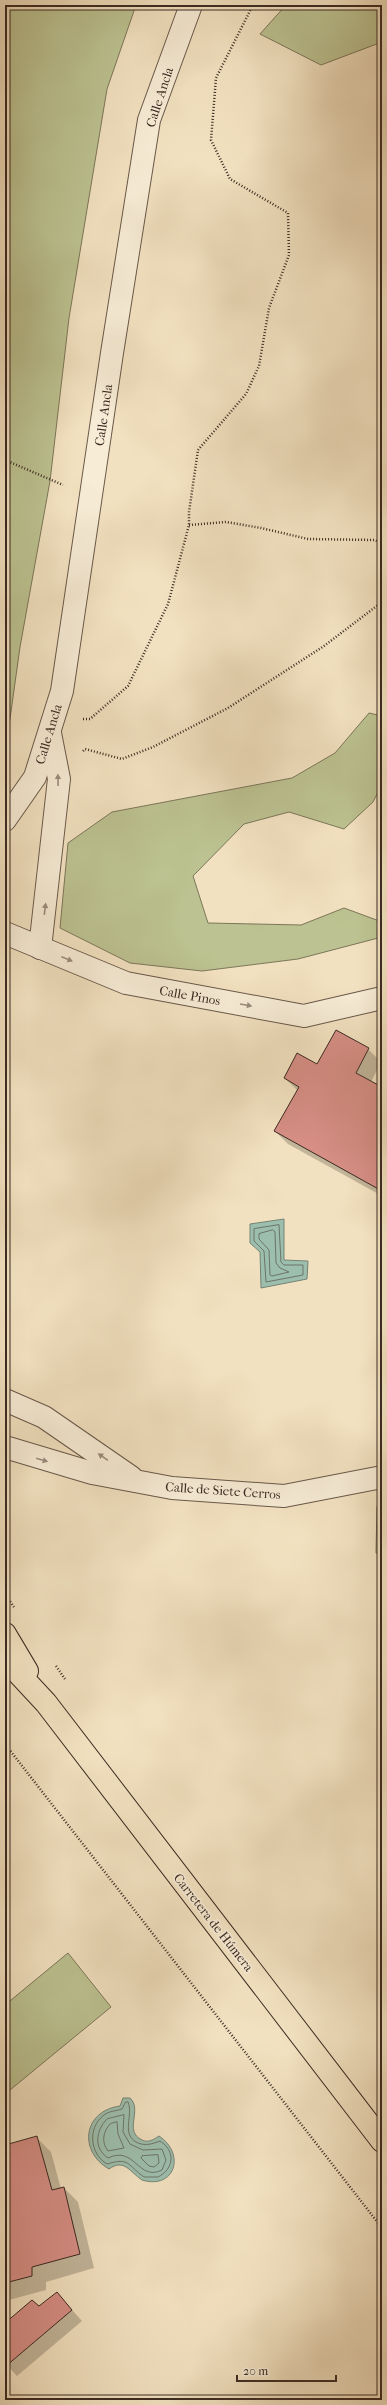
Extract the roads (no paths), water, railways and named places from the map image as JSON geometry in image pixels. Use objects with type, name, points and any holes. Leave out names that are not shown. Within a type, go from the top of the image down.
[{"type":"main road","points":[[5,1634],[46,1703]]},
{"type":"main road","points":[[5,1659],[46,1703]]},
{"type":"main road","name":"Carretera de Húmera","points":[[46,1703],[382,2141]]},
{"type":"street","name":"Calle Ancla","points":[[5,820],[35,777],[62,690],[91,493],[150,120],[191,5]]},
{"type":"street","points":[[40,948],[59,779],[51,724]]},
{"type":"street","name":"Calle Pinos","points":[[5,934],[126,983],[304,1016],[382,998]]},
{"type":"street","name":"Calle de Siete Cerros","points":[[5,1400],[44,1417],[135,1480]]},
{"type":"street","name":"Calle de Siete Cerros","points":[[5,1447],[92,1473],[172,1488],[284,1496],[382,1477]]},
{"type":"water","points":[[284,1219],[284,1260],[308,1261],[307,1279],[261,1288],[260,1252],[250,1243],[250,1224]]},
{"type":"water","points":[[123,2098],[130,2098],[135,2108],[133,2126],[137,2136],[142,2140],[148,2141],[159,2136],[167,2143],[172,2152],[174,2160],[173,2168],[169,2175],[162,2180],[153,2182],[142,2180],[127,2167],[119,2165],[109,2169],[99,2161],[92,2152],[89,2142],[89,2133],[92,2123],[98,2115],[108,2109],[120,2106]]}]
